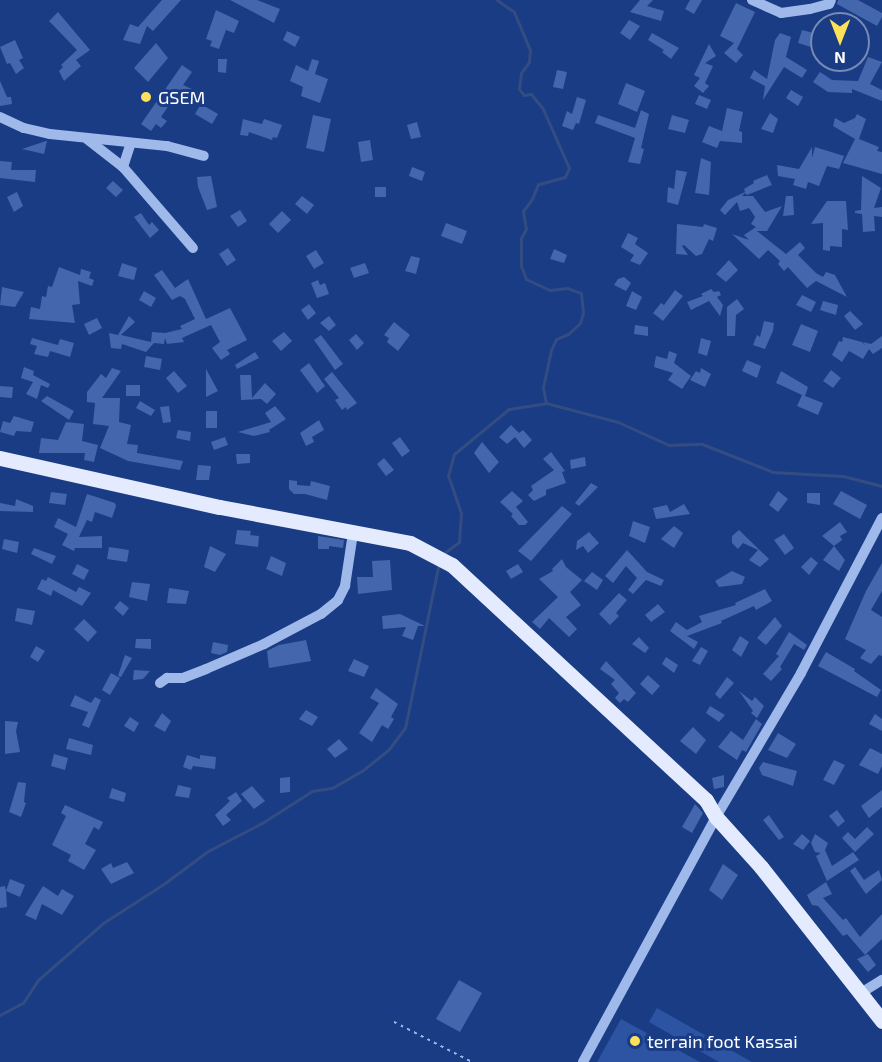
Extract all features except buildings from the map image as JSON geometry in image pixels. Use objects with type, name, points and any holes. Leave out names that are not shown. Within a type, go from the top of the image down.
[{"type":"main road","points":[[0,458],[220,507],[410,543],[452,565],[697,792],[716,818],[761,867],[882,1022]]},
{"type":"street","points":[[752,0],[781,13],[810,9],[829,4],[831,0]]},
{"type":"street","points":[[0,117],[24,129],[167,146],[204,156]]},
{"type":"street","points":[[87,138],[123,167],[193,248]]},
{"type":"street","points":[[123,167],[131,143]]},
{"type":"street","points":[[583,1062],[716,818],[801,673],[882,518]]},
{"type":"street","points":[[160,683],[167,678],[183,678],[206,669],[264,644],[321,614],[338,600],[345,586],[353,533]]},
{"type":"street","points":[[861,993],[882,980]]},
{"type":"path","points":[[394,1022],[472,1062]]},
{"type":"shaded area","points":[[657,1008],[752,1062],[719,1062],[649,1022]]},
{"type":"shaded area","name":"terrain foot Kassai","points":[[621,1019],[700,1062],[597,1062]]},
{"type":"waterway","points":[[497,0],[514,12],[530,50],[529,62],[521,73],[519,89],[524,95],[531,94],[543,109],[569,168],[565,177],[538,184],[532,199],[523,211],[526,229],[521,238],[521,266],[526,279],[550,290],[567,288],[581,293],[583,313],[580,323],[568,334],[556,339],[551,350],[543,388],[546,403],[618,422],[669,445],[702,444],[773,472],[843,476],[882,486]]},
{"type":"waterway","points":[[444,553],[459,542],[461,513],[448,476],[454,454],[509,409],[546,403]]},
{"type":"waterway","points":[[0,1015],[23,1003],[38,980],[103,923],[165,883],[208,851],[262,823],[312,791],[332,788],[362,771],[389,749],[405,728],[439,562]]},
{"type":"place","name":"GSEM","points":[[146,97]]},
{"type":"place","name":"terrain foot Kassai","points":[[635,1041]]}]
